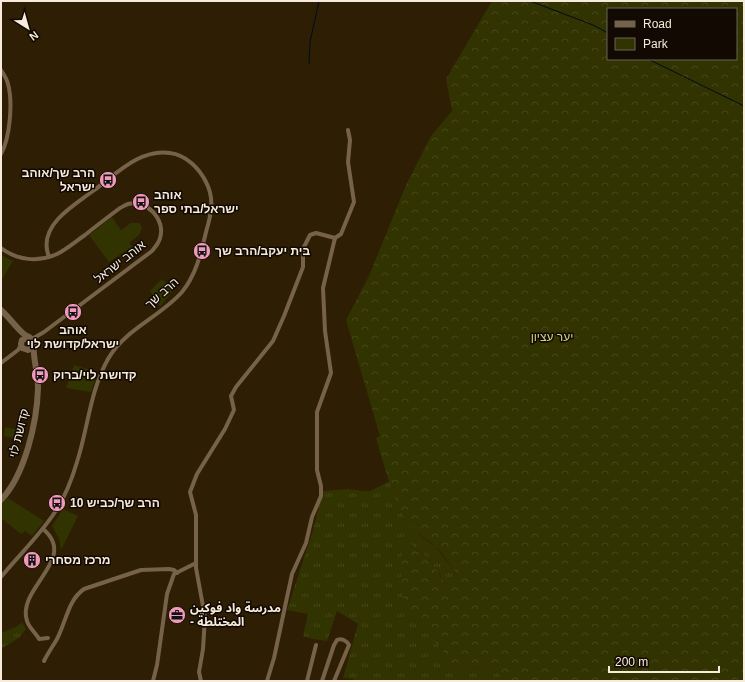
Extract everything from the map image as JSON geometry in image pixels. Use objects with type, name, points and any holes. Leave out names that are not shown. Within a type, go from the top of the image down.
[{"type":"street","points":[[1,70],[8,82],[10,97],[8,135],[1,153]]},
{"type":"street","points":[[268,681],[292,574],[306,543],[312,517],[321,496],[321,486],[317,470],[317,412],[331,373],[323,288],[335,238],[341,234],[354,202],[348,162],[350,140],[348,130]]},
{"type":"street","name":"הרב שך","points":[[1,577],[43,528],[56,510],[77,462],[96,389],[108,360],[119,344],[128,335],[177,297],[193,275],[212,211],[211,196],[208,185],[197,168],[177,154],[162,152],[140,158],[125,167],[58,219],[51,227],[47,236],[46,246],[49,257]]},
{"type":"street","name":"אוהב ישראל","points":[[32,341],[152,251],[158,244],[161,237],[160,221],[150,209],[144,205],[136,203],[128,204],[120,208],[68,247],[49,257]]},
{"type":"street","points":[[201,681],[199,672],[203,649],[205,617],[196,563],[196,515],[190,492],[197,474],[225,429],[234,410],[232,396],[236,387],[273,340],[303,267],[303,249],[310,235],[316,233],[335,238]]},
{"type":"street","points":[[1,248],[19,258],[27,259],[49,257]]},
{"type":"street","points":[[1,310],[32,341],[32,349],[19,351],[1,363]]},
{"type":"street","points":[[17,327],[22,348],[26,350]]},
{"type":"street","points":[[14,354],[25,338],[32,341]]},
{"type":"street","name":"קדושת לוי","points":[[1,500],[8,492],[18,475],[28,444],[37,401],[38,376],[32,341]]},
{"type":"street","name":"קדושת לוי","points":[[26,350],[31,355],[36,365]]},
{"type":"street","points":[[43,528],[50,535],[54,543],[55,550],[50,563],[27,605],[26,613],[27,621],[39,639],[48,638]]},
{"type":"street","points":[[153,681],[157,665],[167,594],[174,574],[196,563]]},
{"type":"street","points":[[44,661],[58,638],[70,605],[82,590],[141,570],[169,569],[177,572]]},
{"type":"street","points":[[322,681],[334,645],[337,640],[341,639],[349,645],[334,681]]},
{"type":"street","points":[[309,681],[316,645]]},
{"type":"green space","name":"יער עציון","points":[[492,1],[744,1],[744,681],[507,681],[497,672],[486,666],[481,668],[454,666],[403,601],[400,557],[410,544],[427,557],[446,584],[456,573],[438,549],[413,529],[407,522],[397,503],[376,438],[380,436],[346,320],[369,276],[406,185],[431,136],[452,111],[446,79]]},
{"type":"green space","points":[[112,217],[121,230],[131,223],[139,223],[142,227],[140,234],[129,243],[132,247],[109,262],[89,235]]},
{"type":"green space","points":[[1,255],[13,261],[1,281]]},
{"type":"green space","points":[[162,279],[174,289],[160,307],[150,291]]},
{"type":"green space","points":[[74,365],[98,372],[91,392],[66,388]]},
{"type":"green space","points":[[5,427],[19,430],[18,439],[4,436]]},
{"type":"green space","points":[[390,481],[401,511],[420,535],[436,547],[456,573],[446,584],[427,557],[410,544],[404,601],[454,666],[481,668],[486,666],[497,672],[507,681],[352,681],[353,679],[343,678],[358,624],[337,611],[327,641],[313,639],[303,636],[308,614],[287,610],[313,530],[323,491],[348,489],[370,491]]},
{"type":"green space","points":[[8,498],[44,521],[32,536],[25,531],[21,534],[1,518],[1,504]]},
{"type":"green space","points":[[63,509],[78,516],[61,550],[59,539],[52,526]]},
{"type":"green space","points":[[22,622],[26,629],[19,638],[1,649],[1,633],[16,627]]},
{"type":"waterway","points":[[309,63],[310,42],[319,1]]},
{"type":"waterway","points":[[530,1],[593,25],[607,32]]},
{"type":"waterway","points":[[650,60],[744,106]]},
{"type":"place","name":"הרב שך/אוהב ישראל","points":[[108,180]]},
{"type":"place","name":"אוהב ישראל/בתי ספר","points":[[141,202]]},
{"type":"place","name":"בית יעקב/הרב שך","points":[[202,251]]},
{"type":"place","name":"אוהב ישראל/קדושת לוי","points":[[73,312]]},
{"type":"place","name":"קדושת לוי/ברוק","points":[[40,375]]},
{"type":"place","name":"הרב שך/כביש 10","points":[[57,503]]},
{"type":"place","name":"מרכז מסחרי","points":[[32,560]]},
{"type":"place","name":"مدرسة واد فوكين - المختلطة","points":[[177,615]]}]
